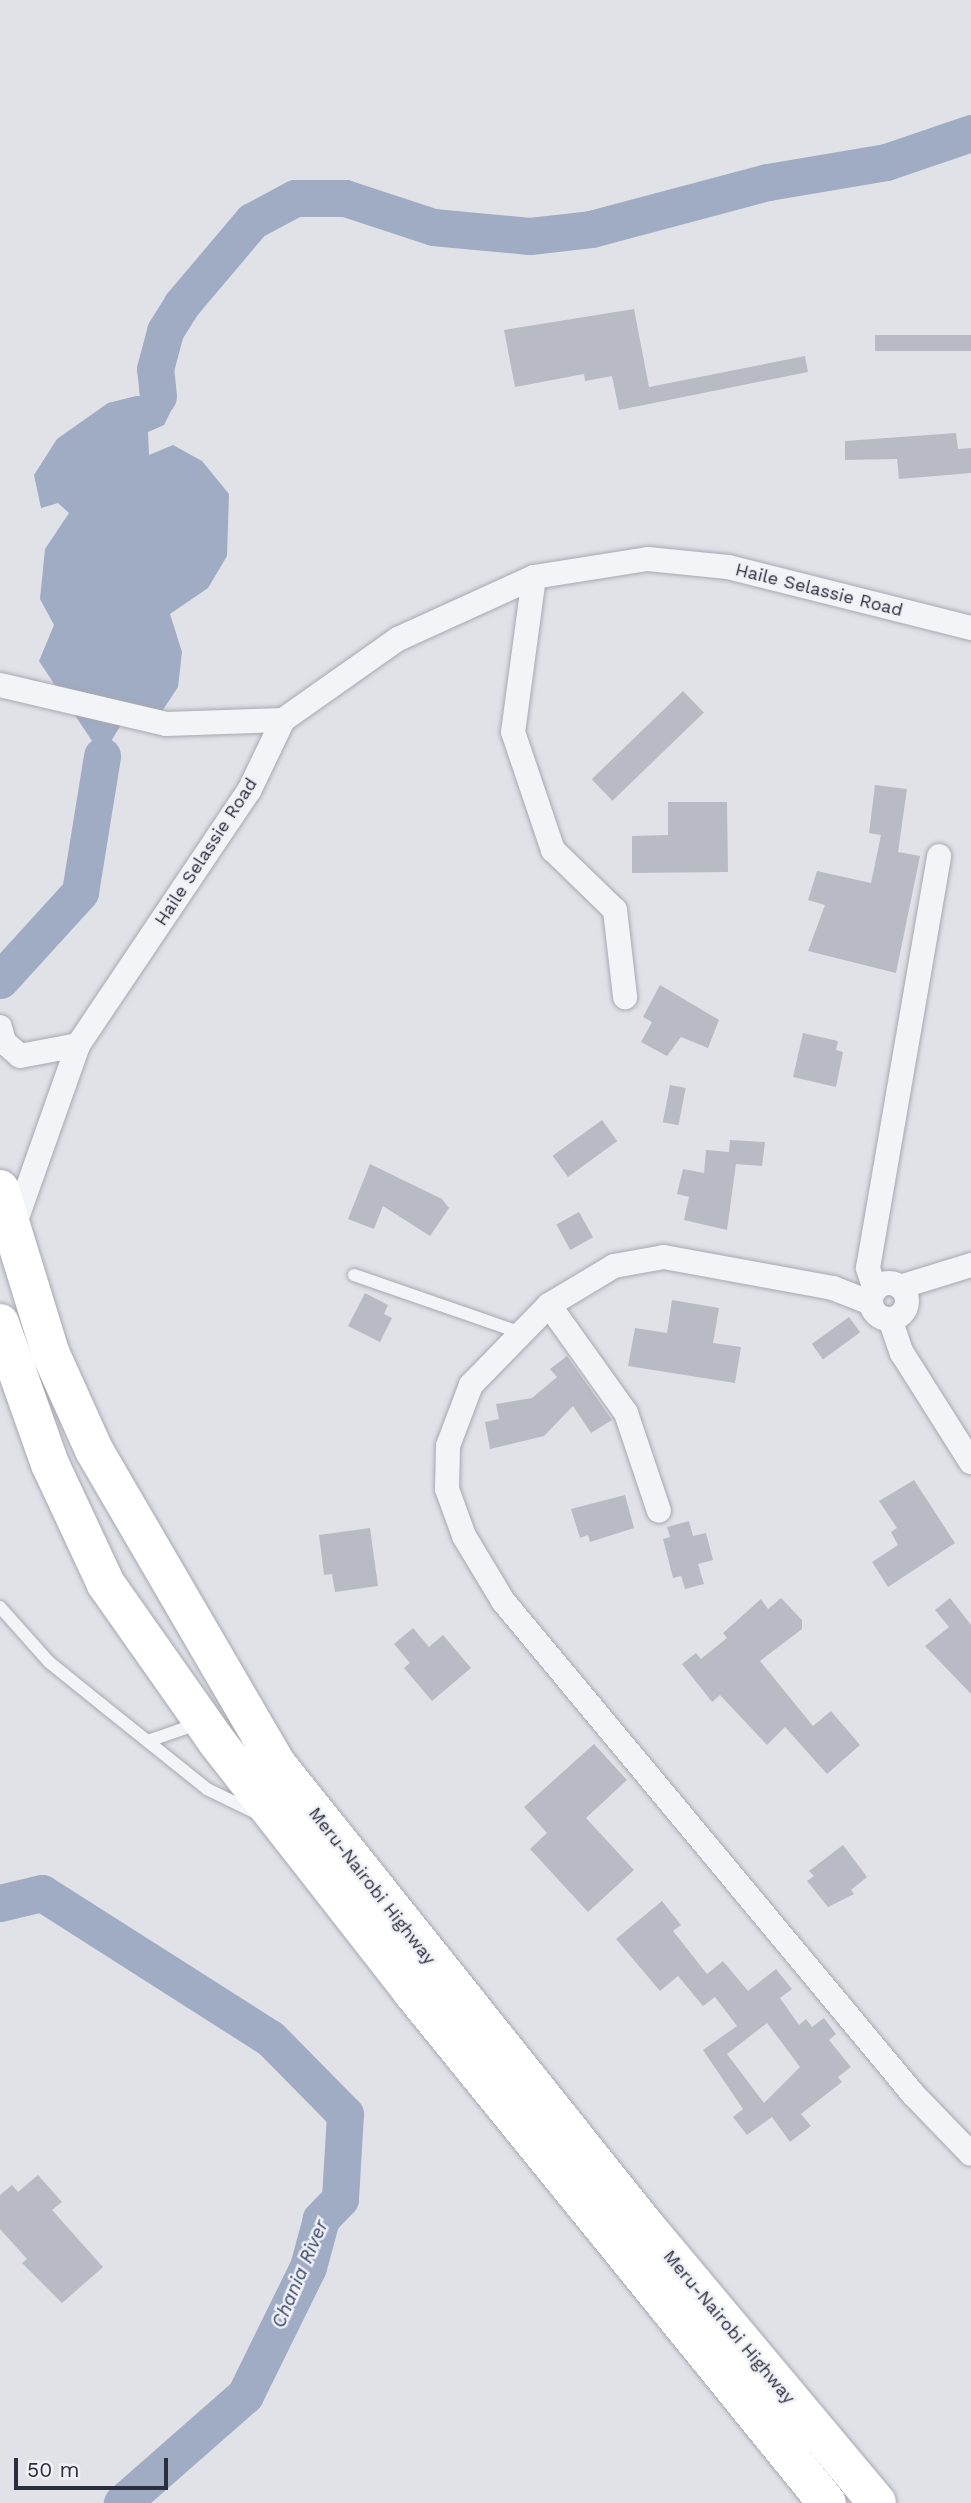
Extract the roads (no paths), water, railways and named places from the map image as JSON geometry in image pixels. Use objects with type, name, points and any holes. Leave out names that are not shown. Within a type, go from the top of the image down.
[{"type":"highway","name":"Meru-Nairobi Highway","points":[[0,1189],[50,1352],[94,1450],[276,1763],[444,1979],[877,2503]]},
{"type":"highway","name":"Meru-Nairobi Highway","points":[[0,1323],[50,1464],[106,1584],[203,1721],[280,1822],[827,2503]]},
{"type":"street","name":"Haile Selassie Road","points":[[12,1231],[78,1045],[249,791],[283,720],[398,639],[534,577],[648,559],[728,567],[971,628]]},
{"type":"street","points":[[534,577],[513,732],[553,850],[615,910],[625,998]]},
{"type":"street","points":[[0,685],[40,692],[166,724],[283,720]]},
{"type":"street","points":[[890,1319],[877,1315],[868,1268],[939,856]]},
{"type":"street","points":[[1,1030],[20,1056],[78,1045]]},
{"type":"street","points":[[873,1296],[664,1257],[614,1266],[549,1306],[519,1332],[471,1385],[449,1446],[447,1489],[464,1536],[503,1601],[913,2094],[971,2154]]},
{"type":"street","points":[[873,1296],[887,1283],[900,1287],[971,1265]]},
{"type":"street","points":[[890,1319],[906,1306],[900,1287]]},
{"type":"street","points":[[549,1306],[626,1413],[659,1511]]},
{"type":"street","points":[[890,1319],[902,1353],[971,1462]]},
{"type":"lane","points":[[354,1275],[519,1332]]},
{"type":"lane","points":[[0,1607],[49,1662],[148,1741],[232,1805],[280,1822]]},
{"type":"lane","points":[[148,1741],[203,1721]]},
{"type":"water","points":[[136,396],[158,396],[173,407],[164,425],[148,432],[149,455],[173,445],[202,461],[229,494],[227,556],[208,588],[170,614],[182,652],[178,687],[155,722],[124,720],[102,756],[39,661],[54,625],[40,599],[45,549],[69,513],[58,503],[41,508],[34,475],[57,439],[108,403]]},
{"type":"waterway","points":[[158,396],[155,369],[165,331],[181,305],[252,221],[295,198],[345,198],[433,227],[530,236],[591,229],[768,182],[886,162],[971,133]]},
{"type":"waterway","name":"Chania River","points":[[0,980],[80,892],[102,756]]},
{"type":"waterway","name":"Chania River","points":[[0,1903],[42,1893],[270,2038],[345,2114],[340,2199],[321,2219],[308,2267],[245,2395],[122,2503]]}]
